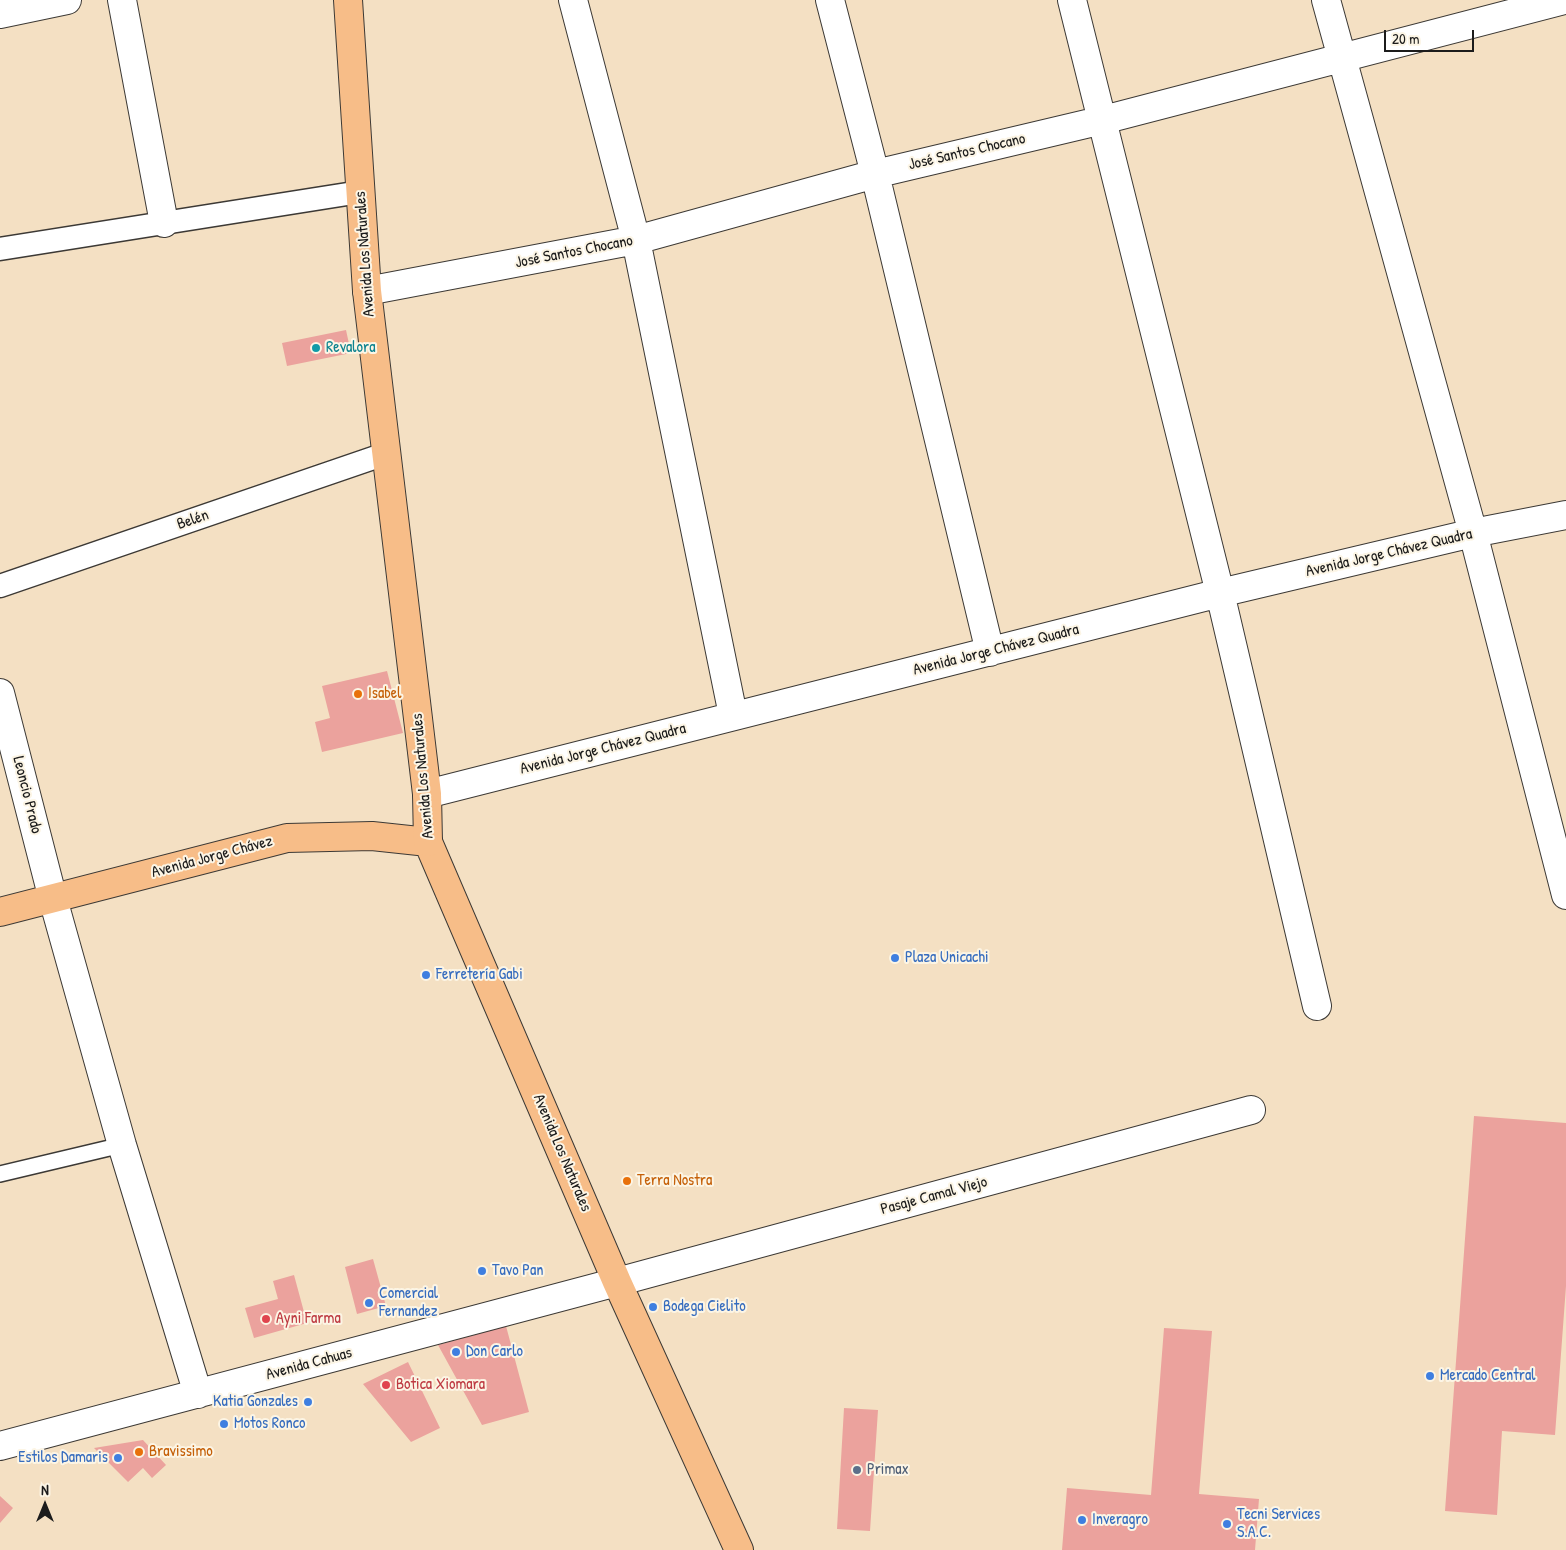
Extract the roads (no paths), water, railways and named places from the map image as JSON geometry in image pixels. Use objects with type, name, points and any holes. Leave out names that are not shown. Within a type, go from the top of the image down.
[{"type":"main road","name":"Avenida Los Naturales","points":[[348,0],[367,291],[427,794],[428,842],[617,1282],[738,1550]]},
{"type":"main road","name":"Avenida Jorge Chávez","points":[[0,912],[287,838],[372,836],[428,842]]},
{"type":"street","points":[[0,14],[67,0]]},
{"type":"street","points":[[122,0],[164,222]]},
{"type":"street","points":[[573,0],[636,240],[733,716]]},
{"type":"street","points":[[830,0],[875,174],[990,652]]},
{"type":"street","points":[[1072,0],[1220,593],[1316,1006]]},
{"type":"street","points":[[1326,0],[1472,533],[1566,895]]},
{"type":"street","name":"José Santos Chocano","points":[[367,291],[636,240],[875,174],[1103,120],[1340,56],[1564,0]]},
{"type":"street","points":[[0,249],[360,192]]},
{"type":"street","name":"Belén","points":[[0,586],[385,454]]},
{"type":"street","name":"Avenida Jorge Chávez Quadra","points":[[427,794],[1220,593],[1472,533],[1566,514]]},
{"type":"street","name":"Leoncio Prado","points":[[0,693],[53,898],[122,1145],[198,1394]]},
{"type":"street","name":"Pasaje Camal Viejo","points":[[617,1282],[1251,1110]]},
{"type":"street","name":"Avenida Cahuas","points":[[0,1446],[617,1282]]},
{"type":"lane","points":[[0,1174],[122,1145]]},
{"type":"place","name":"Revalora","points":[[316,348]]},
{"type":"place","name":"Isabel","points":[[358,694]]},
{"type":"place","name":"Plaza Unicachi","points":[[895,958]]},
{"type":"place","name":"Ferretería Gabi","points":[[426,975]]},
{"type":"place","name":"Terra Nostra","points":[[627,1181]]},
{"type":"place","name":"Tavo Pan","points":[[482,1271]]},
{"type":"place","name":"Comercial Fernandez","points":[[369,1303]]},
{"type":"place","name":"Bodega Cielito","points":[[653,1307]]},
{"type":"place","name":"Ayni Farma","points":[[266,1319]]},
{"type":"place","name":"Don Carlo","points":[[456,1352]]},
{"type":"place","name":"Mercado Central","points":[[1430,1376]]},
{"type":"place","name":"Botica Xiomara","points":[[386,1385]]},
{"type":"place","name":"Katia Gonzales","points":[[308,1402]]},
{"type":"place","name":"Motos Ronco","points":[[224,1424]]},
{"type":"place","name":"Bravissimo","points":[[139,1452]]},
{"type":"place","name":"Estilos Damaris","points":[[118,1458]]},
{"type":"place","name":"Primax","points":[[857,1470]]},
{"type":"place","name":"Inveragro","points":[[1082,1520]]},
{"type":"place","name":"Tecni Services S.A.C.","points":[[1227,1524]]}]
